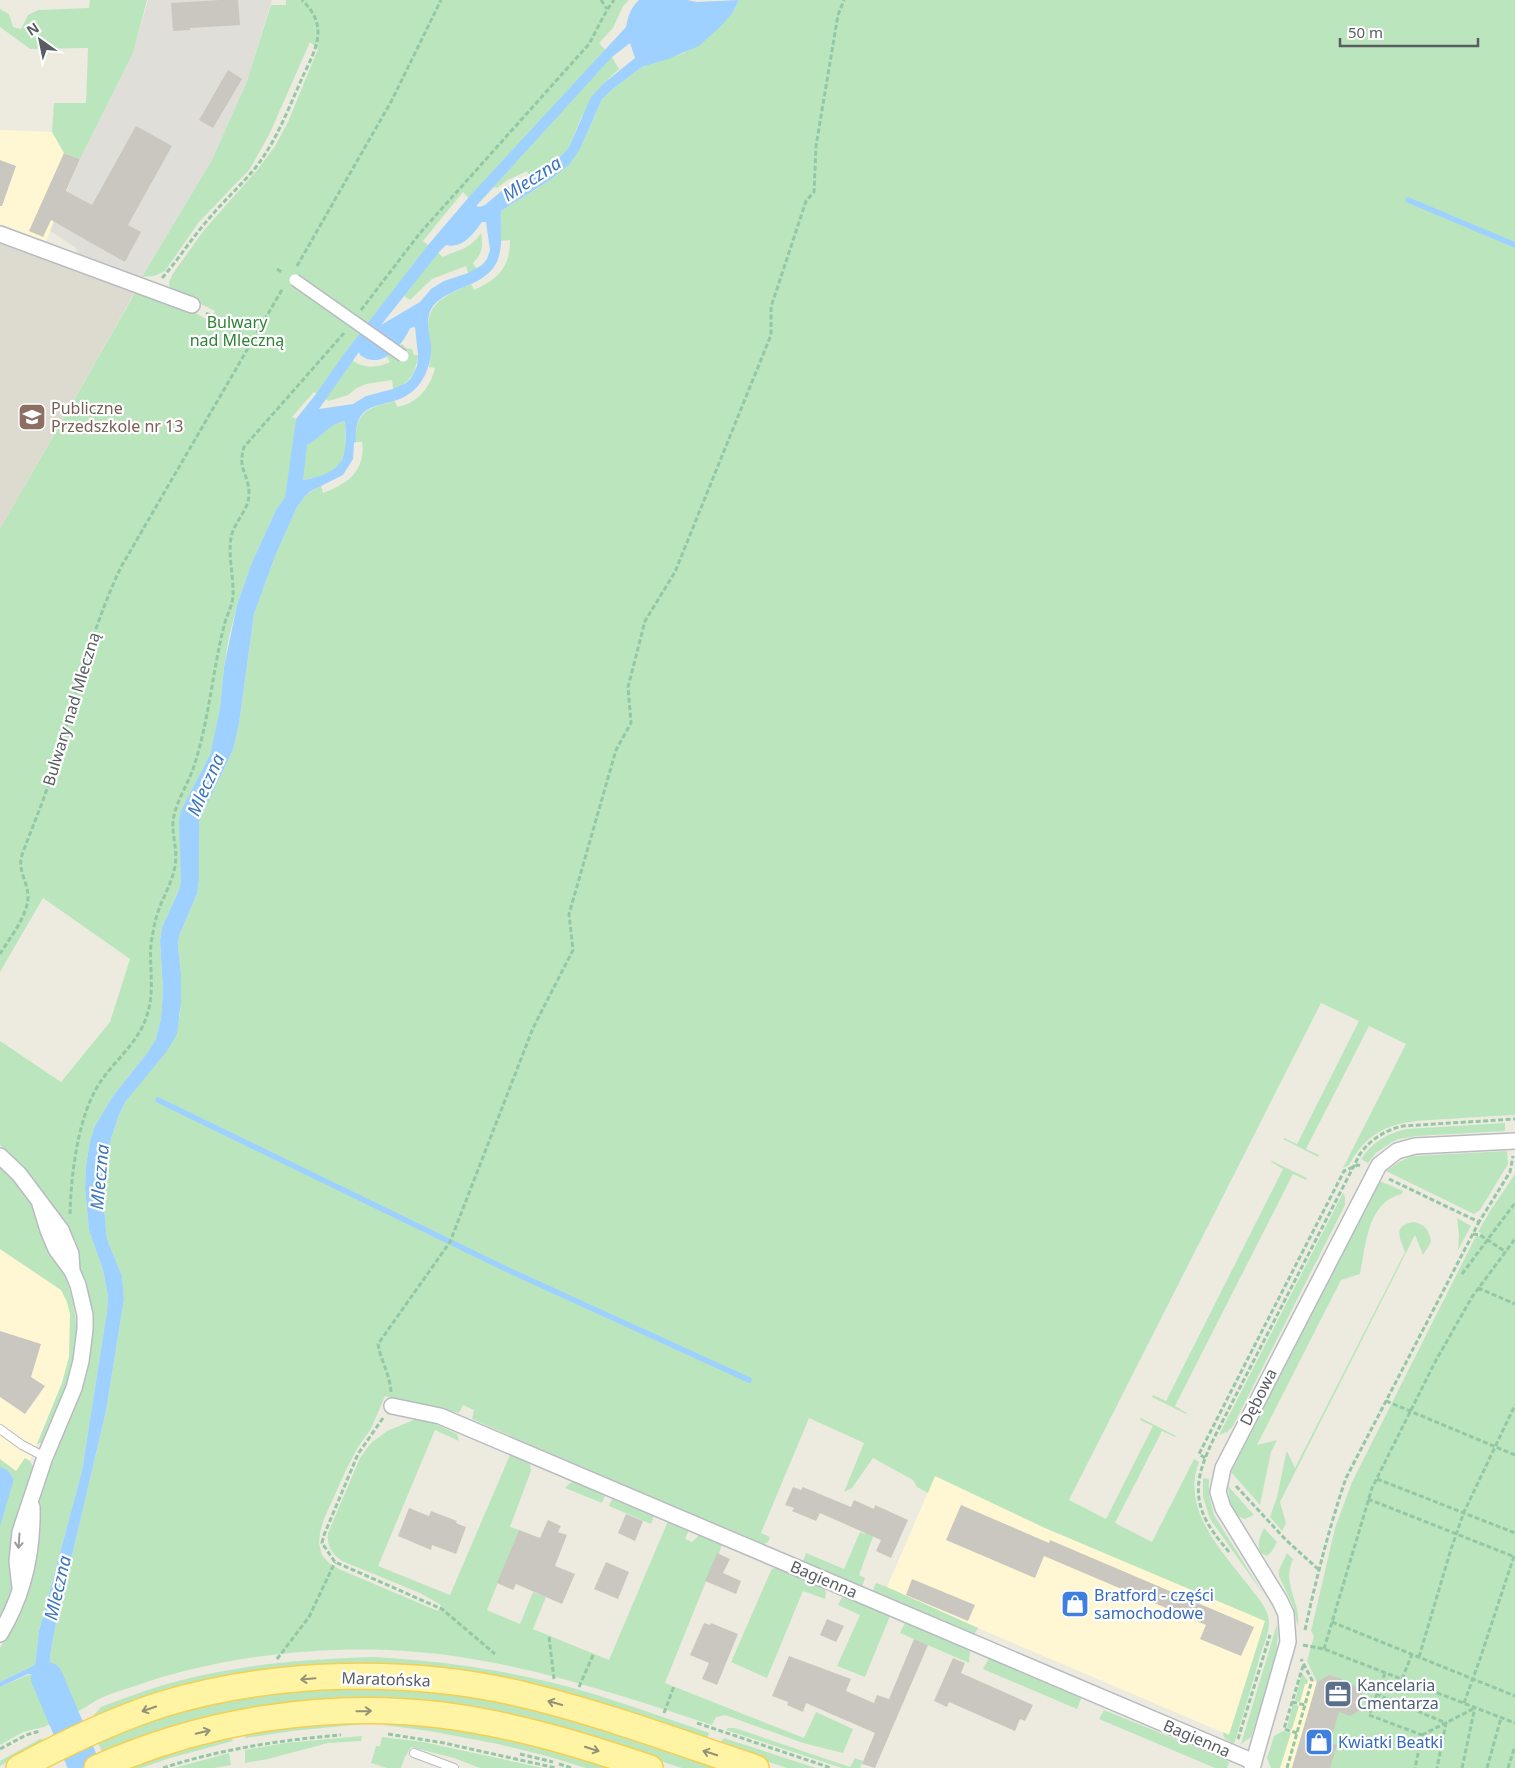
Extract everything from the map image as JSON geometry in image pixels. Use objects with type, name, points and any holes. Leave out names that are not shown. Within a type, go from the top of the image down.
[{"type":"main road","name":"Maratońska","points":[[19,1768],[48,1740],[94,1732],[163,1704],[241,1687],[312,1678],[375,1676],[479,1686],[528,1696],[593,1714],[756,1768]]},
{"type":"main road","name":"Maratońska","points":[[102,1766],[175,1739],[242,1723],[313,1713],[380,1711],[441,1716],[493,1724],[582,1746],[650,1768]]},
{"type":"street","points":[[0,234],[192,305]]},
{"type":"street","points":[[291,279],[403,356]]},
{"type":"street","name":"Dębowa","points":[[1253,1765],[1286,1653],[1295,1643],[1280,1601],[1222,1508],[1218,1484],[1226,1460],[1379,1165],[1397,1151],[1415,1146],[1513,1142]]},
{"type":"street","points":[[0,1156],[19,1174],[61,1230],[71,1254],[72,1271],[85,1315],[84,1343],[74,1388],[45,1457],[20,1532],[18,1561],[20,1588],[6,1624],[0,1634]]},
{"type":"street","points":[[40,1204],[56,1249],[72,1271]]},
{"type":"street","name":"Bagienna","points":[[392,1406],[440,1416],[1234,1754],[1253,1765]]},
{"type":"lane","points":[[0,1429],[22,1445],[45,1457]]},
{"type":"lane","points":[[414,1753],[454,1768]]},
{"type":"path","points":[[152,290],[178,260],[205,222],[256,166],[276,134],[314,52],[318,36],[318,24],[314,13],[302,0]]},
{"type":"path","name":"Bulwary nad Mleczną","points":[[0,954],[26,906],[27,891],[22,870],[22,857],[47,790],[92,638],[107,596],[121,567],[291,279],[392,100],[441,0]]},
{"type":"path","points":[[600,0],[607,9]]},
{"type":"path","points":[[65,1239],[70,1219],[72,1184],[85,1112],[102,1080],[138,1036],[147,1016],[152,993],[150,967],[152,942],[157,916],[172,881],[176,863],[173,821],[193,769],[208,708],[224,626],[234,597],[231,543],[233,531],[243,514],[250,496],[242,468],[241,458],[244,447],[353,321],[420,233],[589,44],[607,9],[614,0]]},
{"type":"path","points":[[495,1654],[442,1609],[335,1562],[322,1544],[358,1454],[392,1406],[390,1384],[380,1357],[378,1344],[450,1242],[533,1028],[573,950],[568,914],[616,750],[631,723],[628,687],[645,621],[675,572],[771,336],[771,307],[806,201],[814,192],[816,146],[838,15],[844,0]]},
{"type":"path","points":[[192,305],[241,331]]},
{"type":"path","points":[[1304,1635],[1318,1569],[1346,1478],[1479,1222],[1510,1172],[1513,1142]]},
{"type":"path","points":[[1233,1558],[1205,1519],[1198,1492],[1201,1468],[1209,1447],[1353,1167]]},
{"type":"path","points":[[1390,1179],[1479,1222]]},
{"type":"path","points":[[1462,1274],[1515,1203]]},
{"type":"path","points":[[1473,1234],[1488,1239],[1506,1252]]},
{"type":"path","points":[[1324,1649],[1368,1498],[1435,1362],[1478,1288],[1515,1239]]},
{"type":"path","points":[[1478,1288],[1515,1304]]},
{"type":"path","points":[[1386,1400],[1515,1455]]},
{"type":"path","points":[[1419,1657],[1464,1512],[1515,1405]]},
{"type":"path","points":[[1377,1479],[1515,1533]]},
{"type":"path","points":[[1368,1498],[1514,1556],[1464,1703]]},
{"type":"path","points":[[277,1659],[309,1617],[335,1562]]},
{"type":"path","points":[[1332,1622],[1515,1696]]},
{"type":"path","points":[[1234,1754],[1272,1628]]},
{"type":"path","points":[[549,1637],[554,1679]]},
{"type":"path","points":[[1295,1643],[1324,1649],[1515,1723]]},
{"type":"path","points":[[1295,1643],[1302,1650]]},
{"type":"path","points":[[579,1687],[594,1653]]},
{"type":"path","points":[[1402,1679],[1412,1654]]},
{"type":"path","points":[[1287,1768],[1312,1680],[1300,1661],[1301,1655]]},
{"type":"path","points":[[1297,1733],[1284,1729],[1303,1666]]},
{"type":"path","points":[[1385,1673],[1369,1715],[1422,1735],[1475,1707]]},
{"type":"path","points":[[664,1713],[674,1686]]},
{"type":"path","points":[[1376,1694],[1446,1723]]},
{"type":"path","points":[[1292,1702],[1305,1705]]},
{"type":"path","points":[[1462,1768],[1475,1707]]},
{"type":"path","points":[[1487,1768],[1502,1718]]},
{"type":"path","points":[[1437,1768],[1446,1723]]},
{"type":"path","points":[[287,1736],[326,1731]]},
{"type":"path","points":[[381,1734],[444,1743],[556,1768]]},
{"type":"path","points":[[0,1749],[26,1735],[48,1740]]},
{"type":"path","points":[[163,1768],[226,1751],[267,1743],[342,1735]]},
{"type":"path","points":[[1415,1768],[1422,1735]]},
{"type":"path","points":[[1508,1768],[1515,1746]]},
{"type":"path","points":[[514,1752],[572,1768]]},
{"type":"path","points":[[159,1764],[168,1761]]},
{"type":"shaded area","points":[[148,0],[272,0],[247,81],[212,160],[142,277],[78,254],[75,247],[50,231],[80,159],[133,53]]},
{"type":"shaded area","points":[[0,130],[52,132],[84,150],[46,241],[0,224]]},
{"type":"shaded area","name":"Publiczne Przedszkole nr 13","points":[[0,243],[135,292],[0,529]]},
{"type":"shaded area","points":[[0,1249],[61,1290],[67,1302],[71,1325],[69,1357],[62,1383],[30,1461],[0,1546]]},
{"type":"shaded area","name":"Bratford - części samochodowe","points":[[935,1476],[1045,1528],[1265,1621],[1229,1735],[887,1587]]},
{"type":"shaded area","points":[[1308,1681],[1317,1682],[1292,1768],[1280,1768],[1305,1684]]},
{"type":"green space","points":[[90,0],[147,0],[133,53],[80,159],[64,153],[52,132],[54,103],[86,103],[88,48],[30,49],[0,27],[0,9],[9,14],[13,27],[21,29],[28,15],[38,10],[89,8]]},
{"type":"green space","points":[[286,0],[629,0],[623,6],[613,28],[599,43],[612,57],[619,69],[603,84],[581,118],[569,147],[558,159],[530,178],[527,171],[508,180],[497,188],[494,187],[476,206],[463,192],[423,241],[443,257],[468,246],[481,233],[482,249],[473,263],[477,269],[468,273],[466,266],[432,279],[410,300],[404,296],[352,360],[366,366],[385,364],[390,362],[387,357],[402,344],[406,348],[412,349],[414,355],[418,355],[416,367],[408,381],[393,389],[392,380],[366,384],[348,395],[329,401],[314,392],[292,417],[296,419],[295,428],[306,445],[334,425],[345,421],[345,451],[340,464],[334,470],[324,475],[303,480],[277,508],[252,562],[237,605],[229,637],[220,708],[210,756],[181,810],[181,880],[179,890],[162,927],[160,941],[163,991],[161,1018],[156,1039],[113,1096],[95,1126],[90,1141],[85,1188],[89,1230],[103,1270],[108,1296],[82,1471],[39,1631],[35,1665],[0,1682],[0,1648],[7,1636],[37,1506],[87,1368],[92,1332],[74,1246],[34,1179],[0,1145],[0,1041],[61,1082],[110,1022],[130,959],[43,898],[0,972],[0,529],[135,293],[0,243],[0,239],[186,307],[209,321],[215,311],[170,289],[169,283],[172,275],[204,230],[258,169],[275,146],[288,122],[318,49],[310,42],[269,135],[250,169],[199,222],[165,271],[154,276],[142,277],[212,160],[247,81],[271,5],[286,5]]},
{"type":"green space","points":[[739,0],[1515,0],[1515,1115],[1419,1121],[1392,1126],[1369,1140],[1358,1150],[1349,1165],[1343,1168],[1406,1044],[1369,1026],[1306,1149],[1319,1155],[1318,1157],[1283,1139],[1297,1144],[1359,1021],[1321,1003],[1069,1500],[1106,1519],[1153,1426],[1140,1420],[1141,1418],[1176,1436],[1162,1431],[1115,1523],[1152,1542],[1194,1459],[1199,1462],[1195,1480],[1195,1498],[1200,1515],[1218,1547],[1258,1597],[1269,1618],[1267,1636],[1234,1744],[1224,1738],[1223,1732],[1229,1735],[1265,1621],[1045,1528],[935,1476],[928,1493],[917,1487],[913,1480],[873,1458],[852,1488],[844,1492],[864,1443],[809,1418],[761,1533],[770,1537],[768,1542],[762,1545],[472,1419],[474,1410],[463,1405],[459,1413],[385,1396],[371,1429],[358,1447],[324,1519],[319,1543],[322,1555],[329,1563],[438,1611],[441,1605],[420,1593],[342,1561],[335,1555],[328,1541],[328,1533],[360,1458],[371,1443],[387,1431],[416,1419],[425,1419],[457,1434],[459,1441],[435,1430],[378,1566],[450,1595],[510,1455],[530,1464],[531,1471],[510,1527],[519,1530],[487,1610],[520,1624],[533,1592],[546,1597],[533,1629],[609,1660],[668,1521],[689,1530],[685,1539],[692,1542],[699,1535],[722,1544],[665,1683],[804,1738],[816,1712],[853,1729],[843,1753],[803,1743],[725,1715],[716,1717],[712,1725],[587,1686],[524,1669],[460,1657],[420,1652],[336,1650],[250,1658],[167,1676],[113,1693],[71,1715],[52,1681],[50,1658],[55,1628],[106,1411],[124,1299],[122,1276],[107,1239],[104,1209],[111,1139],[126,1101],[146,1075],[180,1016],[181,974],[178,946],[179,936],[197,894],[199,880],[199,820],[233,750],[239,724],[254,614],[276,554],[297,507],[306,495],[321,485],[323,493],[340,485],[347,481],[358,469],[361,461],[362,442],[356,442],[356,432],[361,417],[365,412],[377,406],[395,401],[397,407],[411,402],[422,394],[430,382],[435,368],[429,367],[428,321],[431,313],[440,300],[471,284],[474,290],[496,277],[501,271],[508,258],[510,240],[501,241],[501,211],[547,182],[580,149],[602,99],[614,88],[642,67],[684,53],[713,33],[733,12]]},
{"type":"green space","points":[[1505,1123],[1505,1131],[1416,1136],[1399,1139],[1376,1153],[1368,1163],[1361,1159],[1375,1143],[1387,1136],[1407,1129]]},
{"type":"green space","points":[[1507,1151],[1508,1164],[1480,1210],[1474,1214],[1386,1171],[1399,1162],[1413,1156]]},
{"type":"green space","points":[[1272,1161],[1307,1178],[1306,1180],[1293,1174],[1175,1406],[1186,1414],[1152,1397],[1153,1395],[1166,1401],[1283,1169]]},
{"type":"green space","points":[[0,1166],[17,1183],[41,1221],[68,1283],[75,1311],[76,1341],[73,1367],[44,1442],[37,1444],[62,1383],[69,1357],[70,1314],[61,1290],[0,1249]]},
{"type":"green space","points":[[1515,1174],[1515,1768],[1292,1768],[1317,1682],[1307,1661],[1314,1636],[1311,1631],[1335,1528],[1352,1482],[1476,1236],[1479,1236],[1481,1233],[1478,1232]]},
{"type":"green space","points":[[1380,1181],[1403,1191],[1402,1194],[1390,1199],[1375,1215],[1370,1226],[1360,1274],[1341,1280],[1257,1445],[1277,1440],[1271,1452],[1260,1505],[1231,1472]]},
{"type":"green space","points":[[1343,1193],[1345,1205],[1233,1426],[1227,1432],[1219,1435]]},
{"type":"green space","points":[[1457,1218],[1471,1226],[1458,1250],[1459,1235]]},
{"type":"green space","points":[[1413,1222],[1426,1228],[1431,1242],[1423,1255],[1415,1235],[1280,1502],[1286,1523],[1282,1531],[1270,1517],[1277,1497],[1287,1451],[1295,1468],[1405,1252],[1399,1233],[1400,1230],[1402,1226]]},
{"type":"green space","points":[[25,1458],[30,1461],[34,1468],[11,1591],[0,1620],[0,1459],[16,1471]]},
{"type":"green space","points":[[1203,1478],[1209,1479],[1209,1495],[1214,1515],[1264,1595],[1210,1519],[1203,1497]]},
{"type":"green space","points":[[574,1482],[605,1496],[602,1503],[565,1488]]},
{"type":"green space","points":[[1228,1486],[1254,1515],[1245,1519],[1237,1514],[1230,1501]]},
{"type":"green space","points":[[612,1499],[654,1516],[651,1524],[609,1506]]},
{"type":"green space","points":[[1264,1528],[1277,1542],[1267,1556],[1261,1553],[1259,1547],[1259,1540]]},
{"type":"green space","points":[[867,1531],[874,1534],[859,1575],[865,1578],[862,1587],[803,1561],[806,1553],[844,1569],[860,1532],[865,1534]]},
{"type":"green space","points":[[1287,1553],[1293,1559],[1289,1581],[1297,1610],[1298,1627],[1293,1606],[1279,1576],[1279,1570]]},
{"type":"green space","points":[[776,1567],[824,1587],[826,1593],[825,1599],[803,1591],[767,1678],[731,1662],[769,1575],[772,1569]]},
{"type":"green space","points":[[876,1583],[978,1628],[974,1635],[873,1591]]},
{"type":"green space","points":[[843,1595],[890,1616],[865,1677],[837,1666],[860,1615],[838,1605]]},
{"type":"green space","points":[[905,1623],[970,1651],[969,1663],[900,1633]]},
{"type":"green space","points":[[1277,1624],[1276,1650],[1269,1680],[1251,1737],[1241,1744]]},
{"type":"green space","points":[[373,1657],[473,1667],[554,1683],[704,1731],[709,1733],[708,1738],[411,1668],[89,1721],[101,1707],[126,1697],[202,1675],[275,1663]]},
{"type":"green space","points":[[989,1658],[1080,1697],[1077,1709],[983,1669]]},
{"type":"green space","points":[[33,1673],[38,1674],[44,1686],[55,1722],[23,1732],[0,1745],[0,1687]]},
{"type":"green space","points":[[1302,1673],[1308,1681],[1305,1684],[1300,1702],[1295,1701]]},
{"type":"green space","points":[[324,1688],[407,1688],[486,1697],[573,1719],[725,1768],[682,1768],[563,1730],[434,1705],[103,1754],[97,1741],[154,1718],[233,1698]]},
{"type":"green space","points":[[1293,1704],[1299,1706],[1292,1729],[1287,1728]]},
{"type":"green space","points":[[1104,1710],[1222,1758],[1229,1762],[1227,1768],[1215,1768],[1099,1719]]},
{"type":"green space","points":[[368,1721],[363,1724],[245,1738],[246,1733],[285,1727]]},
{"type":"green space","points":[[385,1722],[449,1729],[503,1738],[617,1768],[586,1768],[498,1744],[384,1725]]},
{"type":"green space","points":[[728,1728],[735,1728],[850,1767],[855,1758],[863,1761],[860,1767],[862,1768],[842,1768],[726,1730]]},
{"type":"green space","points":[[1283,1731],[1291,1733],[1280,1768],[1271,1768],[1267,1758],[1274,1736]]},
{"type":"green space","points":[[230,1736],[233,1741],[141,1768],[126,1768],[167,1753]]},
{"type":"green space","points":[[362,1736],[361,1741],[328,1743],[245,1763],[245,1750],[285,1743]]},
{"type":"green space","points":[[382,1737],[423,1742],[543,1768],[480,1768],[454,1758],[411,1747],[401,1768],[387,1768],[371,1763],[376,1746],[380,1746]]},
{"type":"green space","points":[[724,1738],[816,1768],[787,1768],[723,1747],[721,1741]]},
{"type":"green space","points":[[40,1739],[48,1740],[0,1766],[0,1761]]},
{"type":"green space","points":[[229,1753],[231,1765],[214,1768],[174,1768]]},
{"type":"water","points":[[639,0],[687,0],[697,2],[739,0],[733,12],[722,25],[699,46],[642,67],[614,88],[602,99],[580,149],[569,165],[547,182],[501,211],[500,251],[494,267],[485,276],[452,292],[434,305],[429,315],[428,323],[431,345],[430,357],[422,381],[404,397],[375,406],[361,416],[357,427],[356,442],[354,443],[353,459],[343,475],[311,491],[297,507],[276,554],[254,614],[239,724],[233,750],[199,821],[199,880],[197,894],[179,936],[181,1002],[177,1034],[167,1051],[126,1101],[111,1139],[104,1209],[107,1239],[122,1276],[124,1299],[106,1411],[51,1648],[50,1668],[52,1681],[71,1715],[55,1722],[52,1706],[38,1674],[28,1674],[0,1687],[0,1682],[35,1665],[39,1631],[82,1471],[108,1296],[103,1270],[89,1230],[85,1188],[90,1141],[95,1126],[113,1096],[156,1039],[161,1018],[163,991],[160,941],[162,927],[179,890],[181,880],[179,821],[181,810],[210,755],[220,708],[224,667],[237,605],[252,562],[277,508],[285,498],[296,419],[428,245],[469,197],[626,27],[630,12]],"holes":[[[630,43],[635,58],[603,84],[591,97],[569,147],[558,159],[530,177],[505,188],[485,205],[476,206],[612,57]],[[482,222],[486,222],[490,250],[487,259],[482,265],[468,273],[444,281],[431,289],[420,302],[381,325],[446,245],[458,245],[471,236]],[[415,327],[418,355],[417,366],[406,383],[393,389],[366,396],[353,404],[319,409],[359,352],[360,355],[368,359],[376,360],[383,358],[396,349],[410,328]],[[345,421],[345,446],[341,462],[328,473],[303,480],[307,445],[339,423]]]},
{"type":"water","points":[[0,1467],[7,1470],[14,1479],[0,1526]]},
{"type":"building","points":[[238,0],[240,25],[173,31],[171,3]]},
{"type":"building","points":[[228,70],[242,79],[213,128],[199,120]]},
{"type":"building","points":[[136,126],[172,146],[128,225],[141,232],[125,262],[51,220],[43,237],[29,231],[64,153],[80,159],[66,191],[92,205]]},
{"type":"building","points":[[0,160],[16,166],[2,206],[0,206]]},
{"type":"building","points":[[0,1331],[41,1344],[31,1377],[45,1386],[25,1414],[0,1397]]},
{"type":"building","points":[[793,1487],[801,1490],[803,1487],[851,1507],[854,1500],[874,1509],[875,1505],[908,1520],[891,1558],[876,1551],[881,1540],[820,1513],[816,1521],[792,1511],[794,1508],[785,1505]]},
{"type":"building","points":[[961,1505],[1049,1543],[1050,1540],[1254,1627],[1241,1656],[1200,1639],[1206,1625],[1044,1556],[1035,1578],[946,1540]]},
{"type":"building","points":[[409,1508],[429,1516],[431,1511],[457,1521],[456,1523],[466,1527],[456,1554],[432,1545],[431,1550],[398,1536]]},
{"type":"building","points":[[626,1514],[643,1521],[635,1541],[618,1533]]},
{"type":"building","points":[[548,1520],[561,1526],[558,1532],[567,1535],[555,1566],[575,1574],[562,1604],[516,1584],[513,1590],[497,1583],[519,1530],[540,1538]]},
{"type":"building","points":[[717,1553],[730,1559],[723,1573],[741,1581],[736,1594],[705,1581]]},
{"type":"building","points":[[606,1562],[629,1572],[618,1599],[594,1589]]},
{"type":"building","points":[[912,1579],[975,1605],[968,1621],[906,1595]]},
{"type":"building","points":[[827,1619],[844,1626],[836,1642],[820,1635]]},
{"type":"building","points":[[704,1623],[710,1625],[711,1623],[738,1634],[717,1685],[702,1679],[709,1663],[690,1655]]},
{"type":"building","points":[[914,1639],[928,1645],[875,1768],[862,1764],[875,1733],[806,1703],[803,1712],[787,1705],[788,1702],[772,1696],[789,1656],[851,1679],[846,1691],[874,1703],[877,1695],[889,1699]]},
{"type":"building","points":[[953,1658],[965,1663],[961,1673],[1033,1705],[1025,1721],[1020,1719],[1015,1731],[949,1702],[947,1707],[934,1701]]},
{"type":"building","points":[[1329,1675],[1342,1679],[1342,1682],[1359,1687],[1363,1696],[1359,1711],[1350,1716],[1339,1712],[1330,1743],[1337,1745],[1330,1768],[1292,1768],[1317,1682]]},
{"type":"waterway","points":[[1408,200],[1515,245]]},
{"type":"waterway","points":[[158,1100],[506,1269],[749,1380]]},
{"type":"waterway","name":"Mleczna","points":[[47,1678],[85,1768]]},
{"type":"place","name":"Publiczne Przedszkole nr 13","points":[[32,417]]},
{"type":"place","name":"Bratford - części samochodowe","points":[[1075,1604]]},
{"type":"place","name":"Kancelaria Cmentarza","points":[[1338,1694]]},
{"type":"place","name":"Kwiatki Beatki","points":[[1319,1742]]}]
